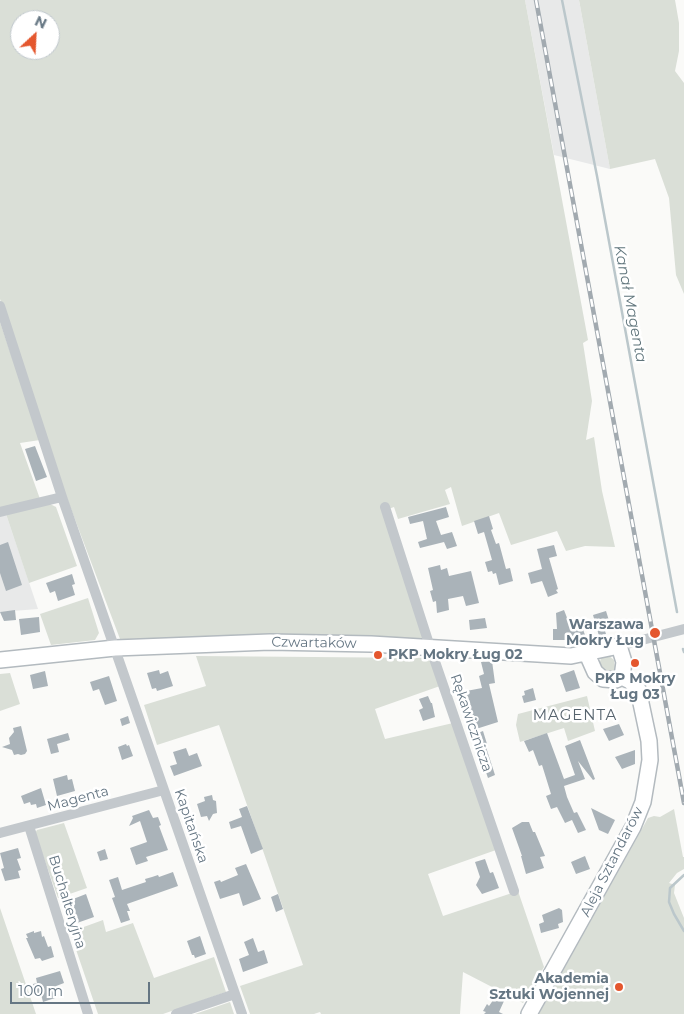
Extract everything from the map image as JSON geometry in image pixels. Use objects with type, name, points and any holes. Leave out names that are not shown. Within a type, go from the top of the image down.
[{"type":"street","name":"Kapitańska","points":[[0,306],[30,404],[242,1014]]},
{"type":"street","points":[[0,512],[62,497]]},
{"type":"street","name":"Rękawicznicza","points":[[385,507],[430,647],[514,891]]},
{"type":"street","name":"Czwartaków","points":[[0,660],[115,648],[270,642],[430,647],[571,656],[587,654],[684,629]]},
{"type":"street","points":[[587,654],[595,672],[602,679],[616,680],[622,677],[624,662],[619,646]]},
{"type":"street","name":"Aleja Sztandarów","points":[[530,1014],[633,827],[643,802],[650,760],[649,741],[638,689],[633,683],[622,677]]},
{"type":"street","name":"Magenta","points":[[0,833],[164,790]]},
{"type":"street","name":"Buchalteryjna","points":[[29,826],[88,1014]]},
{"type":"street","points":[[176,1014],[235,994]]},
{"type":"shaded area","points":[[0,0],[525,0],[588,340],[583,343],[592,401],[586,440],[594,437],[602,491],[615,547],[585,546],[566,551],[557,531],[511,545],[499,513],[462,526],[451,487],[445,490],[450,504],[398,519],[394,507],[383,511],[424,638],[120,639],[44,437],[0,299]]},
{"type":"shaded area","points":[[525,0],[579,0],[610,169],[554,155]]},
{"type":"shaded area","points":[[579,0],[675,0],[679,23],[679,51],[675,71],[684,83],[684,294],[676,275],[669,198],[655,159],[610,169]]},
{"type":"shaded area","points":[[0,322],[40,440],[20,443],[40,499],[0,509]]},
{"type":"shaded area","points":[[48,503],[56,507],[77,566],[29,583],[6,514]]},
{"type":"shaded area","points":[[6,514],[38,609],[0,612],[0,516]]},
{"type":"shaded area","points":[[88,598],[99,633],[95,640],[51,645],[40,614]]},
{"type":"shaded area","points":[[608,655],[614,660],[615,667],[613,673],[603,672],[599,665],[601,658]]},
{"type":"shaded area","points":[[196,656],[430,658],[440,686],[375,709],[385,739],[453,723],[496,850],[428,874],[443,916],[518,891],[544,967],[523,1003],[463,972],[460,1014],[321,1014],[320,1012],[314,1014],[250,1014],[240,986],[303,965],[219,725],[157,745],[144,705],[206,686]]},
{"type":"shaded area","points":[[10,673],[20,704],[0,711],[0,674]]},
{"type":"shaded area","points":[[587,696],[595,731],[568,741],[564,728],[520,742],[516,725],[518,714]]},
{"type":"shaded area","points":[[674,809],[684,857],[684,869],[677,873],[669,883],[675,885],[674,893],[684,918],[684,1014],[539,1014],[648,818],[660,817]]},
{"type":"shaded area","points":[[64,823],[87,888],[58,898],[35,833],[37,830]]},
{"type":"shaded area","points":[[0,908],[36,1014],[0,1014]]},
{"type":"shaded area","points":[[103,920],[106,932],[133,923],[154,978],[214,957],[226,992],[163,1014],[98,1014],[70,932]]},
{"type":"shaded area","points":[[230,1002],[234,1014],[195,1014]]},
{"type":"building","points":[[35,446],[47,477],[36,481],[25,449]]},
{"type":"building","points":[[446,507],[449,517],[436,521],[441,535],[452,532],[457,546],[447,549],[444,542],[420,548],[418,542],[427,539],[423,521],[410,524],[408,517]]},
{"type":"building","points":[[489,516],[496,544],[499,543],[506,569],[510,568],[513,581],[499,585],[496,573],[488,572],[485,562],[492,560],[484,532],[478,534],[474,521]]},
{"type":"building","points":[[8,542],[22,585],[6,591],[0,573],[0,545]]},
{"type":"building","points":[[554,545],[557,556],[549,558],[558,593],[548,597],[542,581],[531,584],[528,573],[542,569],[537,549]]},
{"type":"building","points":[[440,565],[441,570],[447,568],[449,576],[471,571],[479,603],[466,606],[463,596],[448,599],[449,610],[437,613],[436,601],[433,602],[430,591],[433,590],[428,568]]},
{"type":"building","points":[[72,574],[75,584],[72,585],[75,595],[58,601],[55,591],[50,593],[46,583]]},
{"type":"building","points":[[15,610],[16,620],[4,621],[0,612]]},
{"type":"building","points":[[564,610],[571,628],[581,624],[585,635],[570,640],[553,640],[553,629],[557,629],[556,613]]},
{"type":"building","points":[[606,611],[612,630],[605,631],[606,634],[599,636],[593,615]]},
{"type":"building","points":[[39,617],[40,632],[21,635],[19,619]]},
{"type":"building","points":[[485,618],[487,628],[470,630],[469,620]]},
{"type":"building","points":[[492,661],[495,683],[489,684],[498,722],[476,729],[473,718],[467,720],[461,692],[482,688],[479,676],[484,674],[481,662]]},
{"type":"building","points":[[159,670],[160,674],[168,671],[173,686],[157,691],[156,688],[152,689],[147,673]]},
{"type":"building","points":[[574,670],[580,688],[566,692],[560,675]]},
{"type":"building","points":[[45,671],[48,686],[33,689],[30,675]]},
{"type":"building","points":[[109,676],[117,701],[105,705],[99,689],[93,691],[90,682]]},
{"type":"building","points":[[533,688],[536,700],[524,703],[522,696],[525,695],[524,691]]},
{"type":"building","points":[[428,696],[432,703],[435,717],[423,721],[419,710],[423,708],[419,699]]},
{"type":"building","points":[[128,716],[130,723],[122,726],[120,719]]},
{"type":"building","points":[[619,724],[624,735],[609,741],[603,729]]},
{"type":"building","points":[[21,726],[27,751],[25,754],[14,755],[12,750],[2,747],[10,744],[9,738],[14,732],[13,728]]},
{"type":"building","points":[[483,731],[495,775],[488,778],[473,735]]},
{"type":"building","points":[[68,733],[70,740],[57,744],[59,752],[51,754],[47,739]]},
{"type":"building","points":[[547,733],[564,779],[575,775],[565,746],[580,740],[595,779],[593,780],[578,761],[585,779],[564,786],[574,813],[577,812],[586,830],[578,833],[572,820],[565,823],[557,807],[551,809],[546,796],[551,794],[542,765],[539,766],[533,750],[529,752],[524,741]]},
{"type":"building","points":[[126,744],[127,746],[129,745],[133,756],[122,760],[118,747]]},
{"type":"building","points":[[186,748],[189,756],[197,753],[202,766],[174,776],[170,766],[177,764],[173,752]]},
{"type":"building","points":[[635,750],[635,764],[622,769],[615,757]]},
{"type":"building","points":[[67,775],[68,780],[72,779],[75,791],[57,796],[53,779]]},
{"type":"building","points":[[41,788],[46,805],[37,808],[36,804],[31,805],[30,802],[24,804],[21,796]]},
{"type":"building","points":[[212,795],[213,800],[216,801],[217,813],[213,814],[209,821],[207,816],[201,817],[197,804],[205,801],[204,797]]},
{"type":"building","points":[[247,806],[263,849],[251,854],[241,826],[231,829],[229,822],[242,817],[239,809]]},
{"type":"building","points":[[591,808],[615,820],[608,834],[599,830]]},
{"type":"building","points":[[149,810],[153,818],[158,817],[161,825],[159,826],[168,850],[146,857],[148,861],[136,865],[130,848],[147,842],[140,821],[129,826],[133,818],[132,816]]},
{"type":"building","points":[[522,822],[529,822],[545,856],[540,857],[544,868],[526,874],[512,828]]},
{"type":"building","points":[[18,848],[21,858],[17,859],[21,870],[18,871],[20,878],[5,881],[1,869],[4,868],[0,853]]},
{"type":"building","points":[[105,849],[108,859],[100,861],[97,852]]},
{"type":"building","points":[[585,856],[590,869],[576,874],[571,862]]},
{"type":"building","points":[[485,859],[490,873],[493,872],[499,888],[482,894],[476,885],[480,877],[475,862]]},
{"type":"building","points":[[246,864],[261,899],[243,906],[239,893],[220,899],[214,882],[220,880],[221,882],[238,875],[235,868]]},
{"type":"building","points":[[173,872],[178,886],[127,904],[130,911],[127,911],[130,920],[121,923],[112,898],[115,897],[109,880],[118,877],[122,890],[146,882],[145,879]]},
{"type":"building","points":[[86,894],[94,917],[77,923],[68,901]]},
{"type":"building","points":[[278,894],[283,909],[276,912],[271,897]]},
{"type":"building","points":[[559,908],[562,910],[563,922],[558,924],[559,928],[541,933],[539,924],[544,922],[542,915]]},
{"type":"building","points":[[34,931],[34,933],[41,931],[48,947],[51,946],[54,957],[42,961],[40,958],[35,959],[26,938],[28,938],[26,934]]},
{"type":"building","points":[[200,936],[206,954],[195,958],[187,941]]},
{"type":"building","points":[[253,938],[258,952],[264,950],[268,963],[243,972],[239,959],[249,955],[244,942]]},
{"type":"building","points":[[60,971],[64,983],[51,988],[55,998],[43,1002],[41,994],[37,996],[33,984],[37,983],[36,978]]},
{"type":"building","points":[[496,996],[504,1001],[499,1012],[503,1014],[484,1014],[486,1012],[483,1011],[487,1004],[489,1006]]},
{"type":"waterway","name":"Kanał Magenta","points":[[562,0],[597,176],[677,612]]},
{"type":"waterway","name":"Kanał Magenta","points":[[684,875],[670,888],[669,902],[684,931]]},
{"type":"railway","points":[[536,0],[684,803]]},
{"type":"place","name":"Warszawa Mokry Ług","points":[[655,633]]},
{"type":"place","name":"PKP Mokry Ług 02","points":[[378,655]]},
{"type":"place","name":"PKP Mokry Ług 03","points":[[635,663]]},
{"type":"place","name":"Akademia Sztuki Wojennej","points":[[619,987]]},
{"type":"district","name":"MAGENTA","points":[[575,716]]}]
